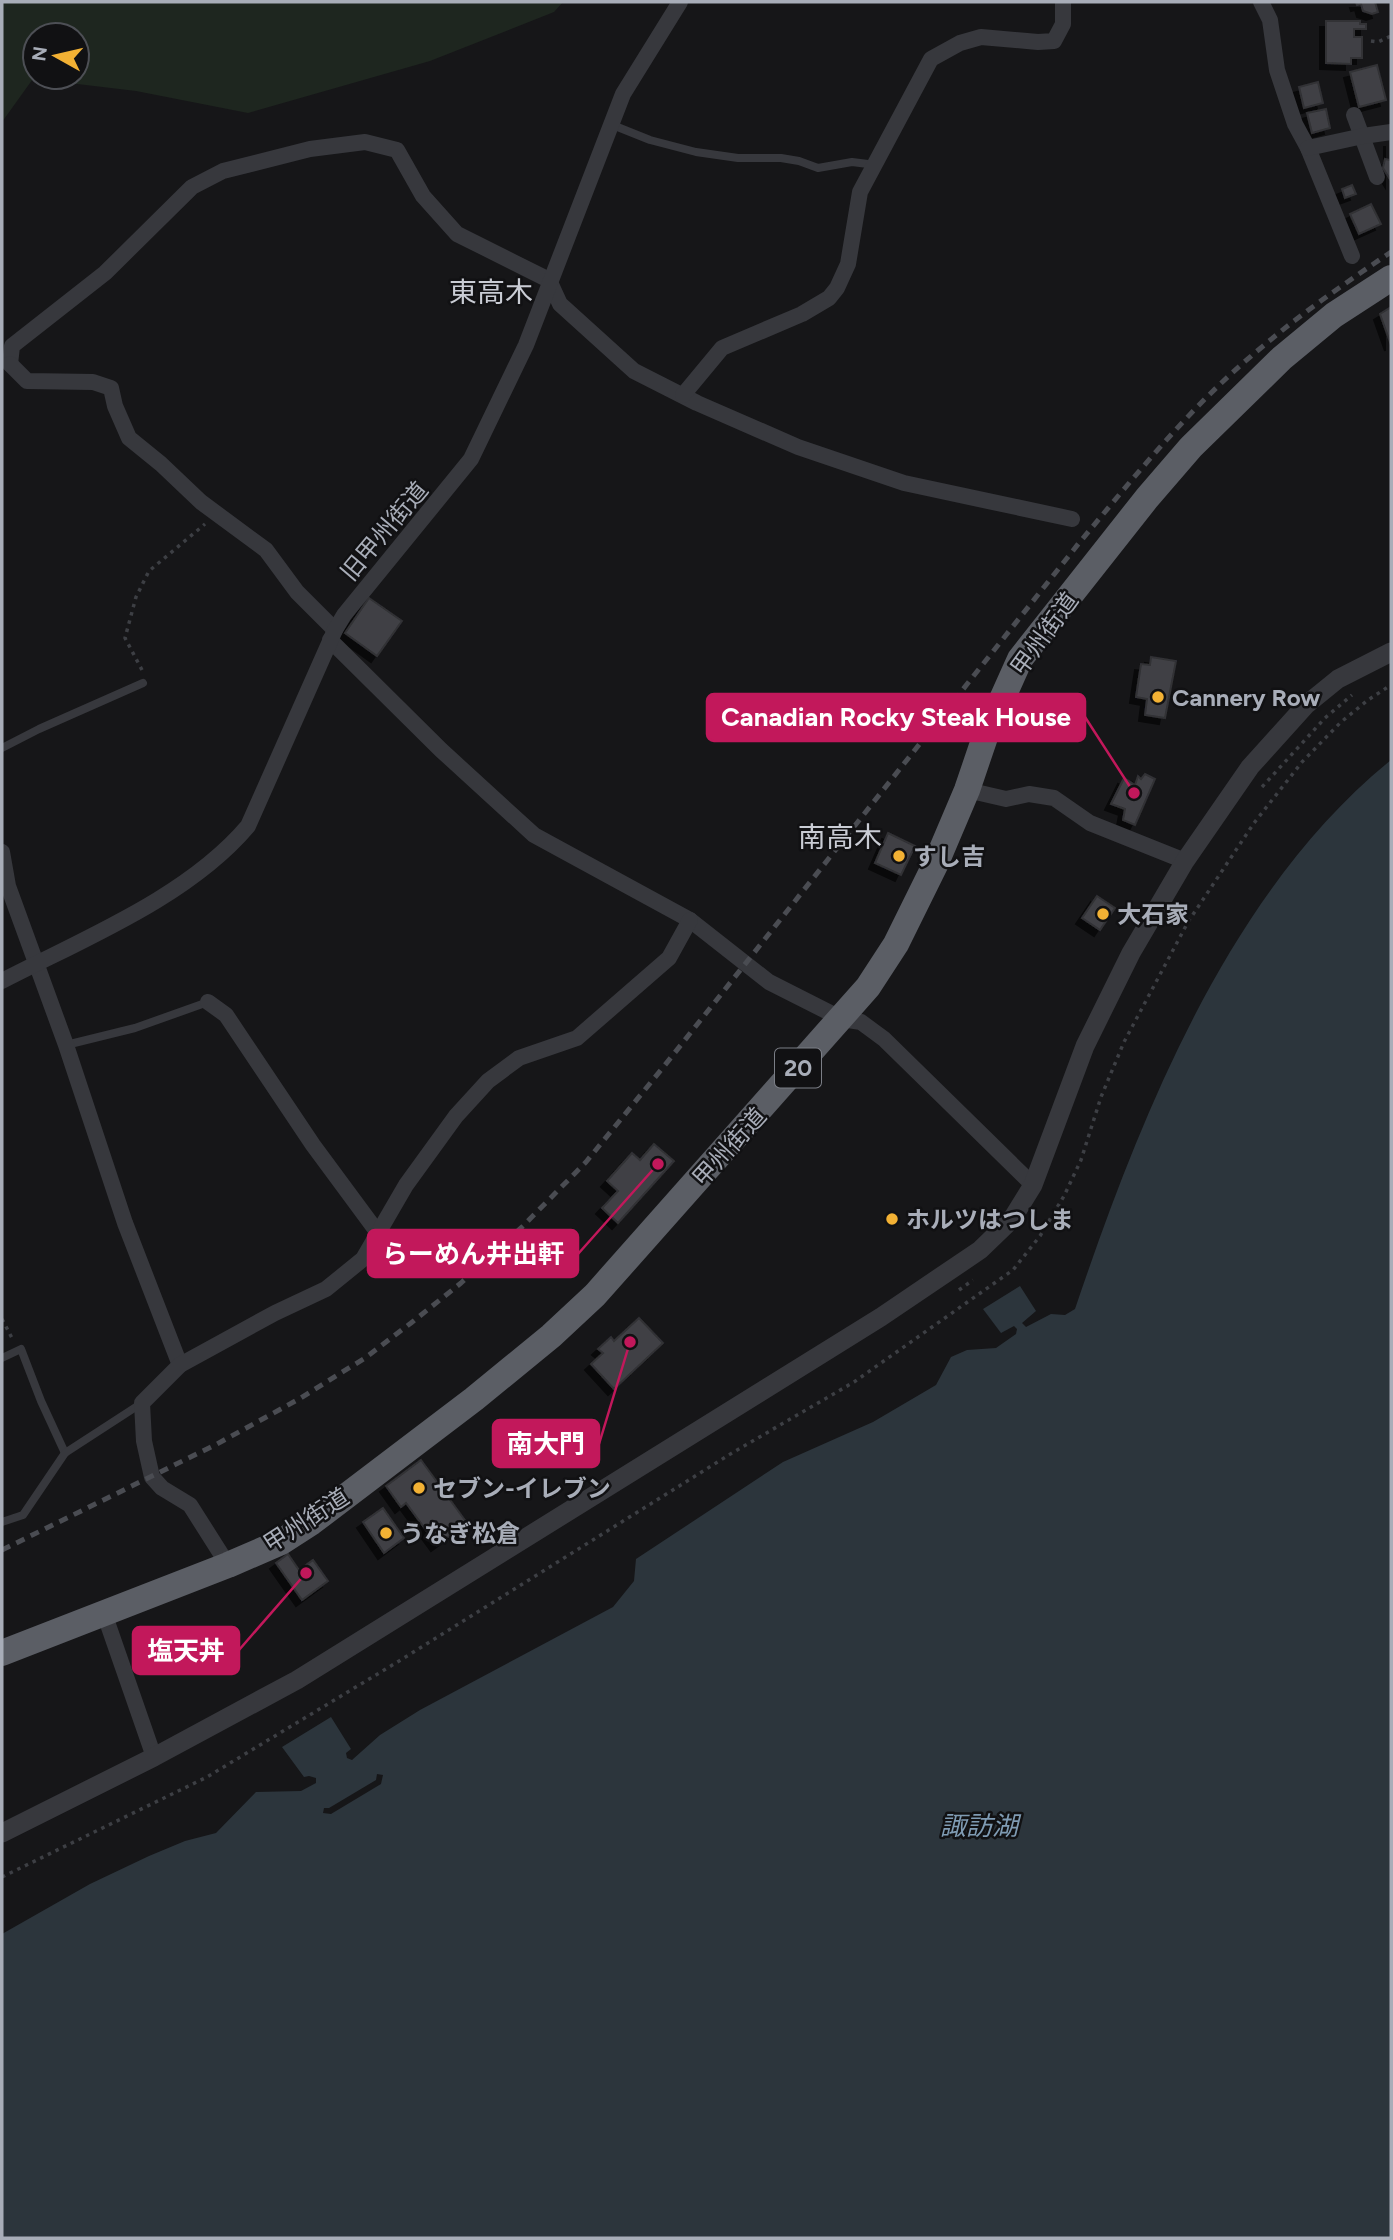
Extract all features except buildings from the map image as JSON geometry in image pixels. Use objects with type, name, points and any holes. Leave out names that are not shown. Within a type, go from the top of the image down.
[{"type":"highway","name":"甲州街道","points":[[2,1653],[281,1542],[312,1522],[474,1399],[551,1336],[595,1295],[868,987],[896,944],[936,863],[967,790],[985,737],[1020,659],[1147,498],[1191,447],[1283,358],[1334,315],[1391,278]]},
{"type":"street","name":"旧甲州街道","points":[[2,981],[112,926],[164,894],[231,845],[248,826],[332,635],[344,615],[471,459],[526,345],[623,94],[680,2]]},
{"type":"street","points":[[683,395],[722,348],[802,314],[829,298],[838,288],[848,264],[860,192],[931,59],[960,43],[981,37],[1038,43],[1054,41],[1063,24],[1063,2]]},
{"type":"street","points":[[1261,2],[1270,20],[1277,70],[1296,124],[1352,256]]},
{"type":"street","points":[[1353,115],[1377,177]]},
{"type":"street","points":[[1308,148],[1391,132]]},
{"type":"street","points":[[1033,1185],[884,1039],[861,1022],[842,1019],[769,982],[690,920],[534,835],[441,750],[332,635],[266,550],[217,514],[129,438],[114,406],[111,388],[93,382],[27,381],[6,365],[12,346],[105,273],[192,187],[223,171],[310,149],[365,142],[397,150],[423,196],[457,234],[549,281],[560,304],[634,371],[798,447],[904,483],[1072,519]]},
{"type":"street","points":[[2,1833],[154,1757],[297,1680],[881,1317],[980,1250],[1012,1219],[1033,1185],[1085,1046],[1131,953],[1185,861],[1250,766],[1297,714],[1338,679],[1391,652]]},
{"type":"street","points":[[967,790],[1006,799],[1030,794],[1054,798],[1090,823],[1185,861]]},
{"type":"street","points":[[2,852],[8,886],[35,964],[66,1045],[125,1223],[180,1365]]},
{"type":"street","points":[[228,1565],[190,1505],[162,1488],[152,1477],[144,1441],[142,1403],[180,1365],[275,1313],[326,1289],[363,1259],[406,1185],[456,1116],[488,1081],[519,1058],[577,1038],[669,958],[690,920]]},
{"type":"street","points":[[208,1002],[226,1015],[313,1145],[378,1233]]},
{"type":"street","points":[[104,1613],[154,1757]]},
{"type":"lane","points":[[610,124],[650,141],[696,152],[738,158],[781,158],[818,167],[852,162],[876,165]]},
{"type":"lane","points":[[2,748],[143,683]]},
{"type":"lane","points":[[66,1045],[135,1028],[208,1002]]},
{"type":"lane","points":[[2,1358],[21,1349],[65,1453]]},
{"type":"lane","points":[[2,1522],[23,1515],[65,1453],[142,1403]]},
{"type":"path","points":[[1371,41],[1378,42],[1391,36]]},
{"type":"path","points":[[143,683],[142,667],[125,638],[136,597],[149,571],[217,514]]},
{"type":"path","points":[[2,1877],[206,1777],[732,1453],[854,1382],[1013,1270],[1040,1236],[1065,1196],[1124,1042],[1188,922],[1254,823],[1303,762],[1342,722],[1391,685]]},
{"type":"path","points":[[1257,792],[1325,718],[1356,691]]},
{"type":"path","points":[[948,1297],[979,1275]]},
{"type":"path","points":[[2,1319],[10,1336],[21,1349]]},
{"type":"shaded area","points":[[2,2],[563,2],[554,12],[430,61],[248,113],[136,91],[91,86],[91,21],[21,21],[21,91],[24,91],[2,122]]},
{"type":"water","name":"諏訪湖","points":[[1391,760],[1391,2238],[2,2238],[2,1934],[90,1884],[149,1856],[185,1841],[216,1833],[256,1792],[301,1791],[316,1783],[316,1778],[304,1777],[282,1747],[331,1717],[351,1749],[346,1753],[347,1758],[352,1760],[380,1735],[420,1710],[613,1607],[634,1581],[636,1559],[783,1462],[873,1422],[936,1385],[951,1357],[967,1350],[996,1348],[1016,1334],[1017,1329],[1014,1326],[1001,1333],[983,1309],[1020,1286],[1036,1311],[1022,1323],[1026,1327],[1051,1314],[1065,1315],[1075,1309],[1129,1161],[1161,1085],[1197,1012],[1237,941],[1282,874],[1334,813]]},
{"type":"pier","points":[[377,1774],[383,1775],[381,1784],[331,1814],[323,1813],[324,1808],[329,1808],[376,1780]]},
{"type":"railway","points":[[2,1550],[217,1444],[299,1399],[365,1358],[461,1283],[523,1226],[586,1162],[1079,543],[1166,440],[1212,392],[1262,347],[1309,309],[1391,252]]},
{"type":"place","name":"Cannery Row","points":[[1158,697]]},
{"type":"place","name":"Canadian Rocky Steak House","points":[[1134,793]]},
{"type":"place","name":"すし吉","points":[[899,856]]},
{"type":"place","name":"大石家","points":[[1103,914]]},
{"type":"place","name":"らーめん井出軒","points":[[658,1164]]},
{"type":"place","name":"ホルツはつしま","points":[[892,1219]]},
{"type":"place","name":"南大門","points":[[630,1342]]},
{"type":"place","name":"セブン-イレブン","points":[[419,1488]]},
{"type":"place","name":"うなぎ松倉","points":[[386,1533]]},
{"type":"place","name":"塩天丼","points":[[306,1573]]},
{"type":"district","name":"東高木","points":[[491,292]]},
{"type":"district","name":"南高木","points":[[840,837]]}]
